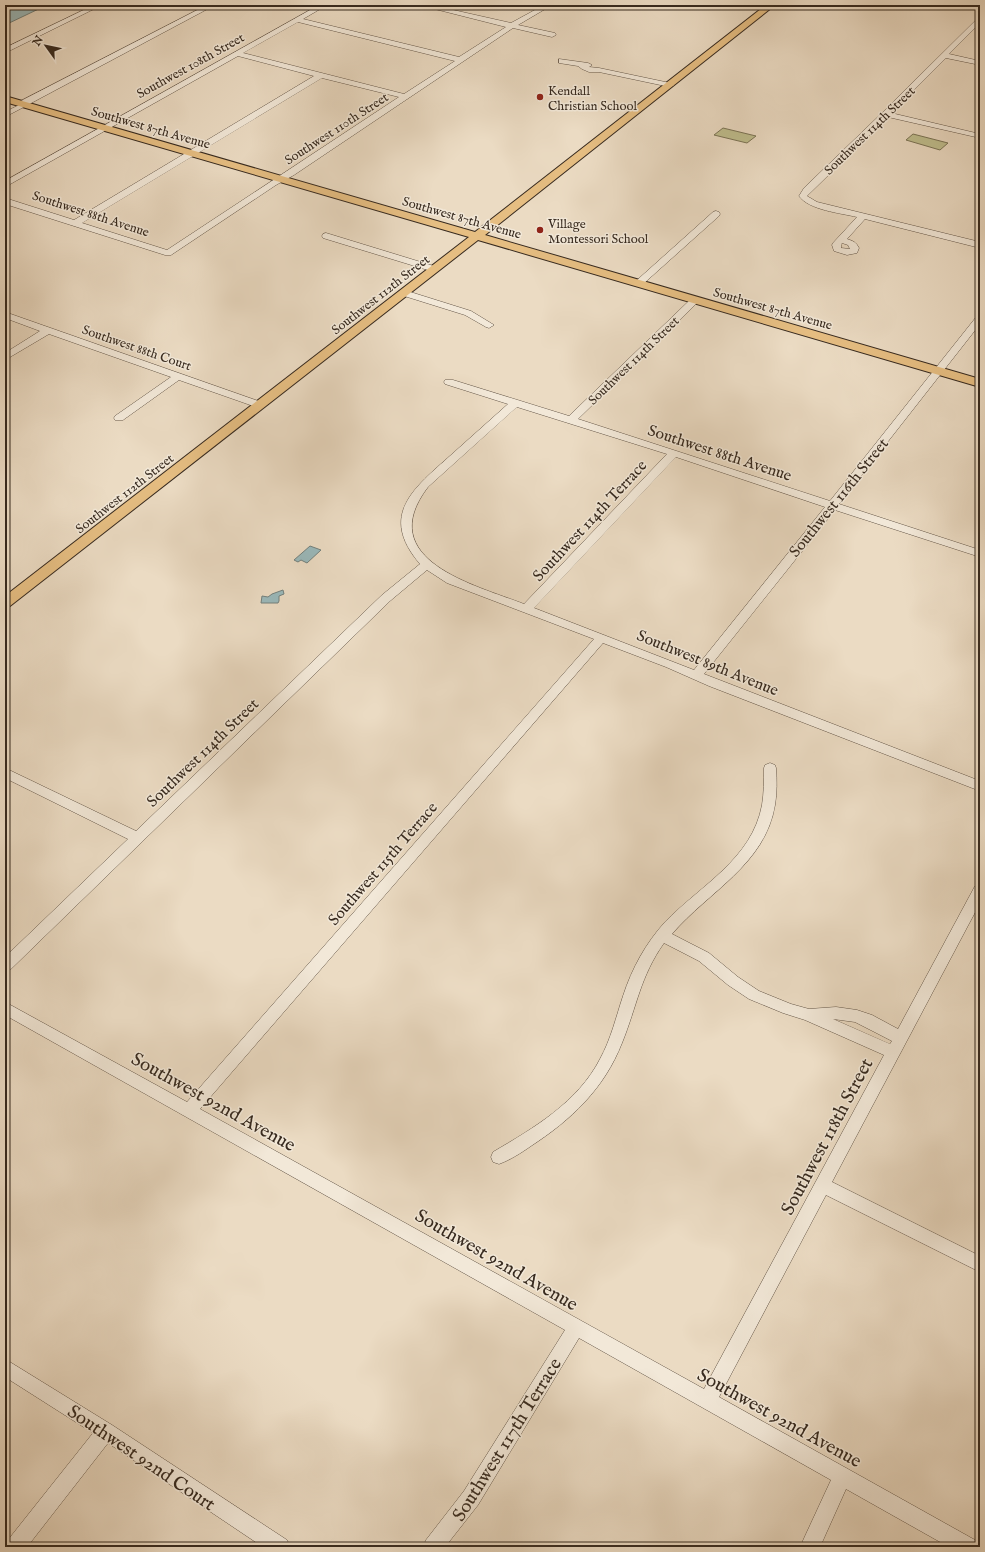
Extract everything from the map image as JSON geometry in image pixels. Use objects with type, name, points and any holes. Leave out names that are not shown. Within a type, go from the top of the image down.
[{"type":"main road","name":"Southwest 112th Street","points":[[5,603],[668,87],[771,5]]},
{"type":"main road","name":"Southwest 87th Avenue","points":[[5,99],[980,383]]},
{"type":"street","points":[[5,51],[99,5]]},
{"type":"street","points":[[5,115],[23,104],[212,5]]},
{"type":"street","name":"Southwest 108th Street","points":[[5,184],[324,5]]},
{"type":"street","points":[[422,5],[515,24],[552,35]]},
{"type":"street","name":"Southwest 110th Street","points":[[168,253],[279,179],[291,173],[407,97],[515,24],[532,17],[537,14],[539,10],[549,5]]},
{"type":"street","name":"Southwest 114th Street","points":[[863,216],[810,202],[806,200],[804,194],[980,19]]},
{"type":"street","points":[[298,20],[462,60]]},
{"type":"street","points":[[237,54],[407,97]]},
{"type":"street","points":[[944,55],[980,63]]},
{"type":"street","points":[[562,61],[581,66],[583,68],[629,77],[640,82],[668,87]]},
{"type":"street","points":[[75,223],[320,75]]},
{"type":"street","points":[[886,114],[980,136]]},
{"type":"street","name":"Southwest 88th Avenue","points":[[5,201],[168,253]]},
{"type":"street","points":[[639,284],[716,214]]},
{"type":"street","points":[[841,240],[863,216],[980,245]]},
{"type":"street","points":[[326,236],[434,269]]},
{"type":"street","points":[[404,293],[468,313],[489,325]]},
{"type":"street","name":"Southwest 114th Street","points":[[571,420],[695,300]]},
{"type":"street","name":"Southwest 88th Court","points":[[5,315],[260,405]]},
{"type":"street","name":"Southwest 116th Street","points":[[696,676],[940,371],[980,318]]},
{"type":"street","points":[[5,357],[48,330]]},
{"type":"street","points":[[119,418],[178,376]]},
{"type":"street","name":"Southwest 88th Avenue","points":[[449,382],[674,453],[980,554]]},
{"type":"street","points":[[426,565],[411,544],[406,528],[406,517],[413,498],[424,485],[516,402]]},
{"type":"street","name":"Southwest 114th Terrace","points":[[526,609],[674,453]]},
{"type":"street","name":"Southwest 114th Street","points":[[5,966],[386,598],[426,565]]},
{"type":"street","name":"Southwest 89th Avenue","points":[[426,565],[451,580],[980,786]]},
{"type":"street","name":"Southwest 115th Terrace","points":[[189,1111],[601,638]]},
{"type":"street","points":[[499,1157],[526,1142],[560,1117],[576,1103],[590,1087],[610,1055],[628,1001],[648,954],[662,935],[679,917],[737,867],[750,851],[760,832],[768,806],[770,768]]},
{"type":"street","points":[[5,773],[138,838]]},
{"type":"street","name":"Southwest 118th Street","points":[[707,1401],[980,890]]},
{"type":"street","points":[[662,935],[704,957],[733,982],[754,995],[788,1009],[809,1015],[893,1052]]},
{"type":"street","name":"Southwest 92nd Avenue","points":[[5,1008],[459,1260],[576,1328],[968,1547]]},
{"type":"street","points":[[809,1015],[830,1012],[852,1014],[864,1018],[900,1038]]},
{"type":"street","points":[[822,1185],[980,1264]]},
{"type":"street","name":"Southwest 117th Terrace","points":[[433,1547],[453,1524],[471,1498],[576,1328]]},
{"type":"street","name":"Southwest 92nd Court","points":[[5,1367],[106,1431],[280,1547]]},
{"type":"street","points":[[15,1547],[106,1431]]},
{"type":"street","points":[[810,1547],[842,1476]]},
{"type":"shaded area","points":[[723,128],[756,136],[747,143],[714,135]]},
{"type":"shaded area","points":[[913,134],[948,143],[940,150],[906,140]]},
{"type":"water","points":[[5,5],[47,5],[5,25]]},
{"type":"water","points":[[310,546],[321,550],[307,563],[301,560],[298,562],[294,560]]},
{"type":"water","points":[[283,590],[284,594],[279,596],[278,603],[261,603],[262,596],[268,597]]},
{"type":"place","name":"Kendall Christian School","points":[[540,97]]},
{"type":"place","name":"Village Montessori School","points":[[540,230]]}]
